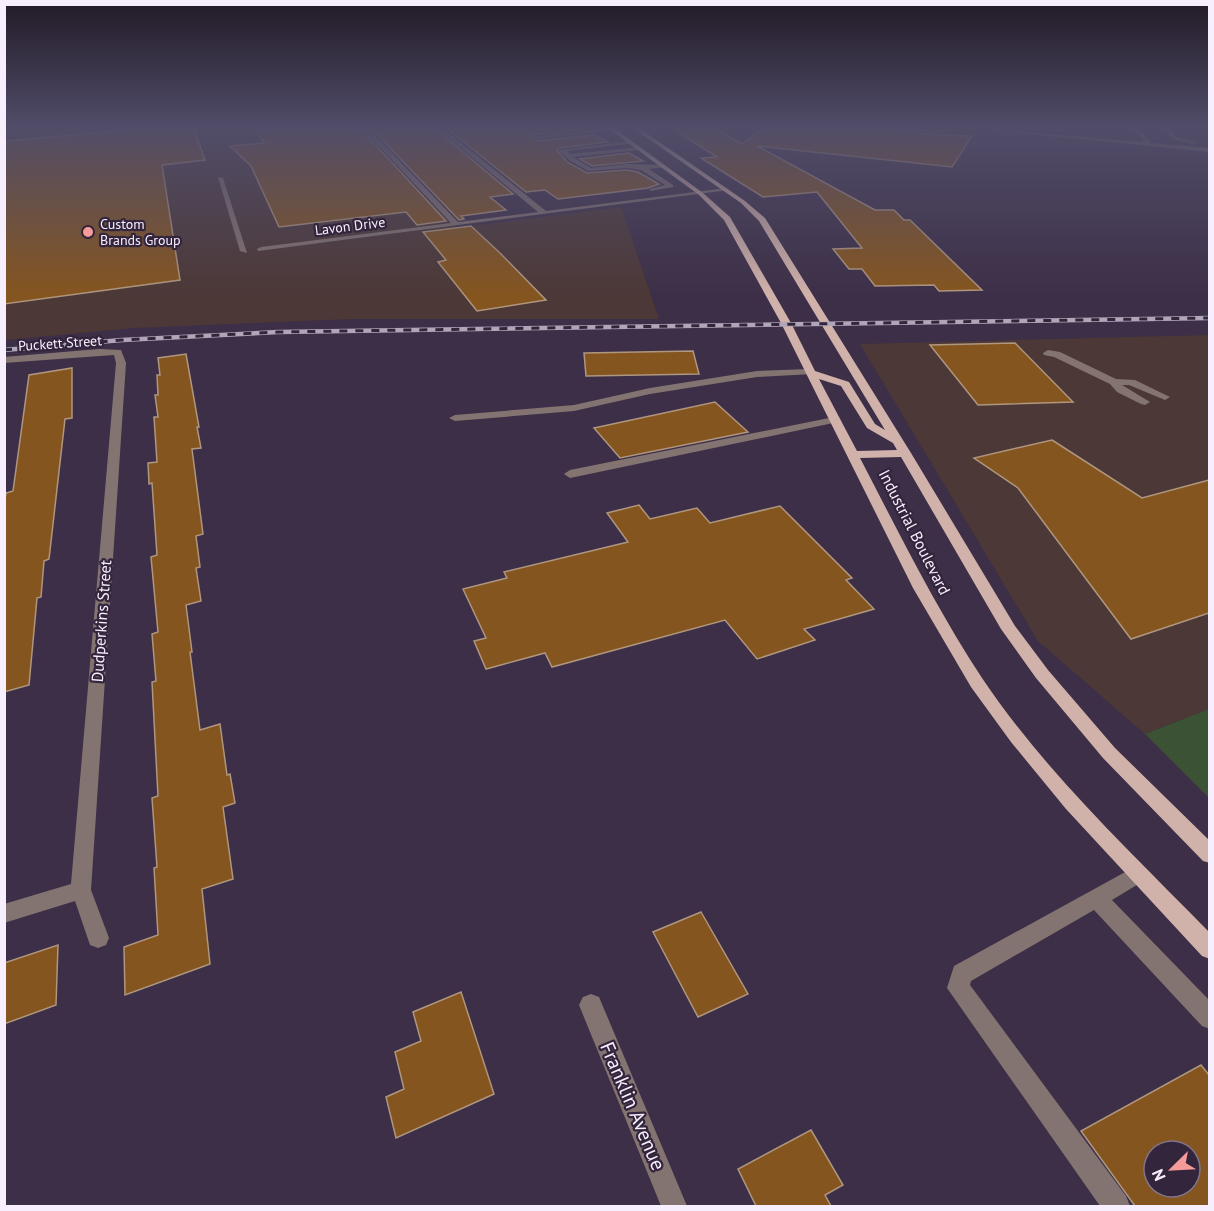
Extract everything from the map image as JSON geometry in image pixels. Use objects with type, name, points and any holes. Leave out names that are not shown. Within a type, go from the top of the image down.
[{"type":"main road","name":"Industrial Boulevard","points":[[685,183],[718,209],[735,230],[786,323],[809,372],[854,454],[941,626],[977,684],[1042,768],[1209,949]]},
{"type":"main road","name":"Industrial Boulevard","points":[[715,183],[762,220],[902,448],[992,603],[1042,674],[1109,753],[1209,855]]},
{"type":"main road","points":[[809,372],[845,384],[872,426],[902,448]]},
{"type":"main road","points":[[854,454],[902,448]]},
{"type":"street","points":[[221,183],[244,251]]},
{"type":"street","points":[[417,183],[456,224]]},
{"type":"street","points":[[507,183],[544,213]]},
{"type":"street","points":[[647,200],[639,192],[671,187],[664,183]]},
{"type":"street","name":"Lavon Drive","points":[[261,249],[726,190]]},
{"type":"street","name":"Puckett Street","points":[[4,360],[118,352]]},
{"type":"street","name":"Dudperkins Street","points":[[81,890],[121,363],[118,352]]},
{"type":"street","points":[[1048,353],[1056,354],[1114,382],[1121,390],[1145,402]]},
{"type":"street","points":[[455,418],[574,408],[650,391],[757,374],[809,372]]},
{"type":"street","points":[[1114,382],[1131,382],[1165,397]]},
{"type":"street","points":[[570,474],[834,420]]},
{"type":"street","points":[[1116,1206],[1062,1133],[1013,1060],[958,988],[962,974],[1138,874]]},
{"type":"street","points":[[4,914],[81,890],[98,938]]},
{"type":"street","points":[[1096,898],[1209,1018]]},
{"type":"street","name":"Franklin Avenue","points":[[591,1005],[674,1206]]},
{"type":"shaded area","points":[[5,183],[411,183],[456,228],[621,207],[659,319],[351,319],[134,328],[5,340]]},
{"type":"shaded area","points":[[1209,335],[1209,709],[1145,734],[1038,641],[860,344]]},
{"type":"green space","points":[[1209,709],[1209,798],[1145,734]]},
{"type":"building","name":"Custom Brands Group","points":[[4,183],[165,183],[180,280],[4,304]]},
{"type":"building","points":[[259,183],[410,183],[446,221],[417,225],[406,212],[279,227]]},
{"type":"building","points":[[423,183],[499,183],[513,194],[490,197],[506,210],[461,216],[464,219],[459,220]]},
{"type":"building","points":[[514,183],[659,184],[648,188],[558,199],[545,190],[526,192]]},
{"type":"building","points":[[740,183],[824,183],[875,210],[894,210],[904,220],[910,220],[982,290],[939,291],[934,285],[875,286],[862,269],[849,269],[833,249],[862,248],[817,192],[763,197]]},
{"type":"building","points":[[471,226],[546,300],[477,311],[438,262],[446,260],[423,232]]},
{"type":"building","points":[[1015,343],[1073,402],[978,405],[930,345]]},
{"type":"building","points":[[693,351],[699,374],[586,376],[584,353]]},
{"type":"building","points":[[186,354],[201,448],[192,449],[203,534],[196,536],[200,567],[196,568],[201,601],[186,605],[192,652],[190,652],[200,730],[220,724],[227,775],[230,774],[235,803],[223,807],[233,879],[202,889],[210,964],[125,995],[124,947],[158,935],[154,868],[157,867],[152,798],[158,796],[152,682],[156,681],[152,634],[158,632],[151,557],[157,555],[152,483],[149,484],[148,463],[157,462],[154,417],[158,417],[155,395],[158,395],[157,375],[160,375],[158,358]]},
{"type":"building","points":[[72,368],[72,418],[65,419],[49,559],[44,561],[41,597],[37,598],[29,685],[4,692],[4,506],[6,493],[13,491],[29,375]]},
{"type":"building","points":[[715,402],[748,432],[620,458],[594,428]]},
{"type":"building","points":[[1052,440],[1142,498],[1209,480],[1209,613],[1131,639],[1018,488],[974,458]]},
{"type":"building","points":[[639,505],[650,519],[697,508],[710,523],[780,506],[852,578],[846,580],[874,609],[804,629],[815,640],[757,659],[725,620],[552,667],[545,653],[486,669],[474,641],[486,638],[463,589],[507,578],[504,572],[628,542],[607,513]]},
{"type":"building","points":[[701,912],[748,994],[698,1017],[653,932]]},
{"type":"building","points":[[58,945],[56,1005],[4,1024],[4,963]]},
{"type":"building","points":[[461,992],[494,1094],[396,1138],[386,1097],[404,1089],[395,1052],[421,1041],[413,1012]]},
{"type":"building","points":[[1201,1065],[1209,1075],[1209,1206],[1135,1206],[1081,1131]]},
{"type":"building","points":[[811,1130],[843,1185],[825,1195],[831,1206],[756,1206],[738,1169]]},
{"type":"railway","points":[[4,350],[122,340],[278,332],[1210,318]]},
{"type":"place","name":"Custom Brands Group","points":[[88,232]]}]
